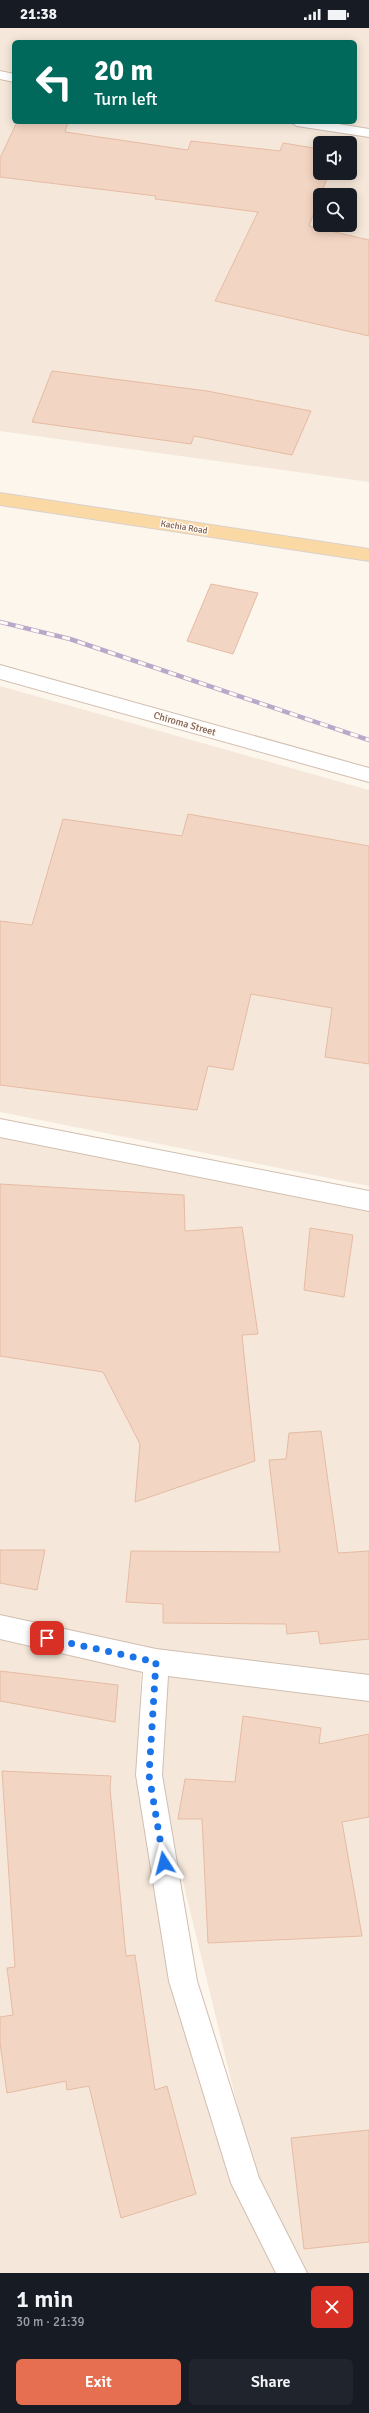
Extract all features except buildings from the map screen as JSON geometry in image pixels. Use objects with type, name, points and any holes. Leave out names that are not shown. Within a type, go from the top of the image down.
[{"type":"main road","name":"Kachia Road","points":[[0,499],[369,555]]},
{"type":"street","points":[[0,75],[12,78]]},
{"type":"street","points":[[310,124],[369,133]]},
{"type":"street","name":"Chiroma Street","points":[[0,672],[369,775]]},
{"type":"street","points":[[0,1128],[369,1201]]},
{"type":"street","points":[[0,1628],[156,1662],[369,1688]]},
{"type":"street","points":[[156,1662],[149,1775],[183,1981],[246,2183],[292,2273]]},
{"type":"shaded area","points":[[0,28],[369,28],[369,482],[0,431]]},
{"type":"shaded area","points":[[0,686],[369,790],[369,1186],[0,1112]]},
{"type":"shaded area","points":[[0,1135],[369,1212],[369,1680],[153,1654],[0,1620]]},
{"type":"shaded area","points":[[0,1637],[141,1667],[138,1775],[280,2273],[0,2273]]},
{"type":"shaded area","points":[[160,1668],[369,1695],[369,2273],[304,2273],[255,2179],[157,1774]]},
{"type":"railway","points":[[0,622],[70,639],[369,740]]},
{"type":"route","points":[[47,1638],[156,1662],[149,1775],[164,1863]]}]
